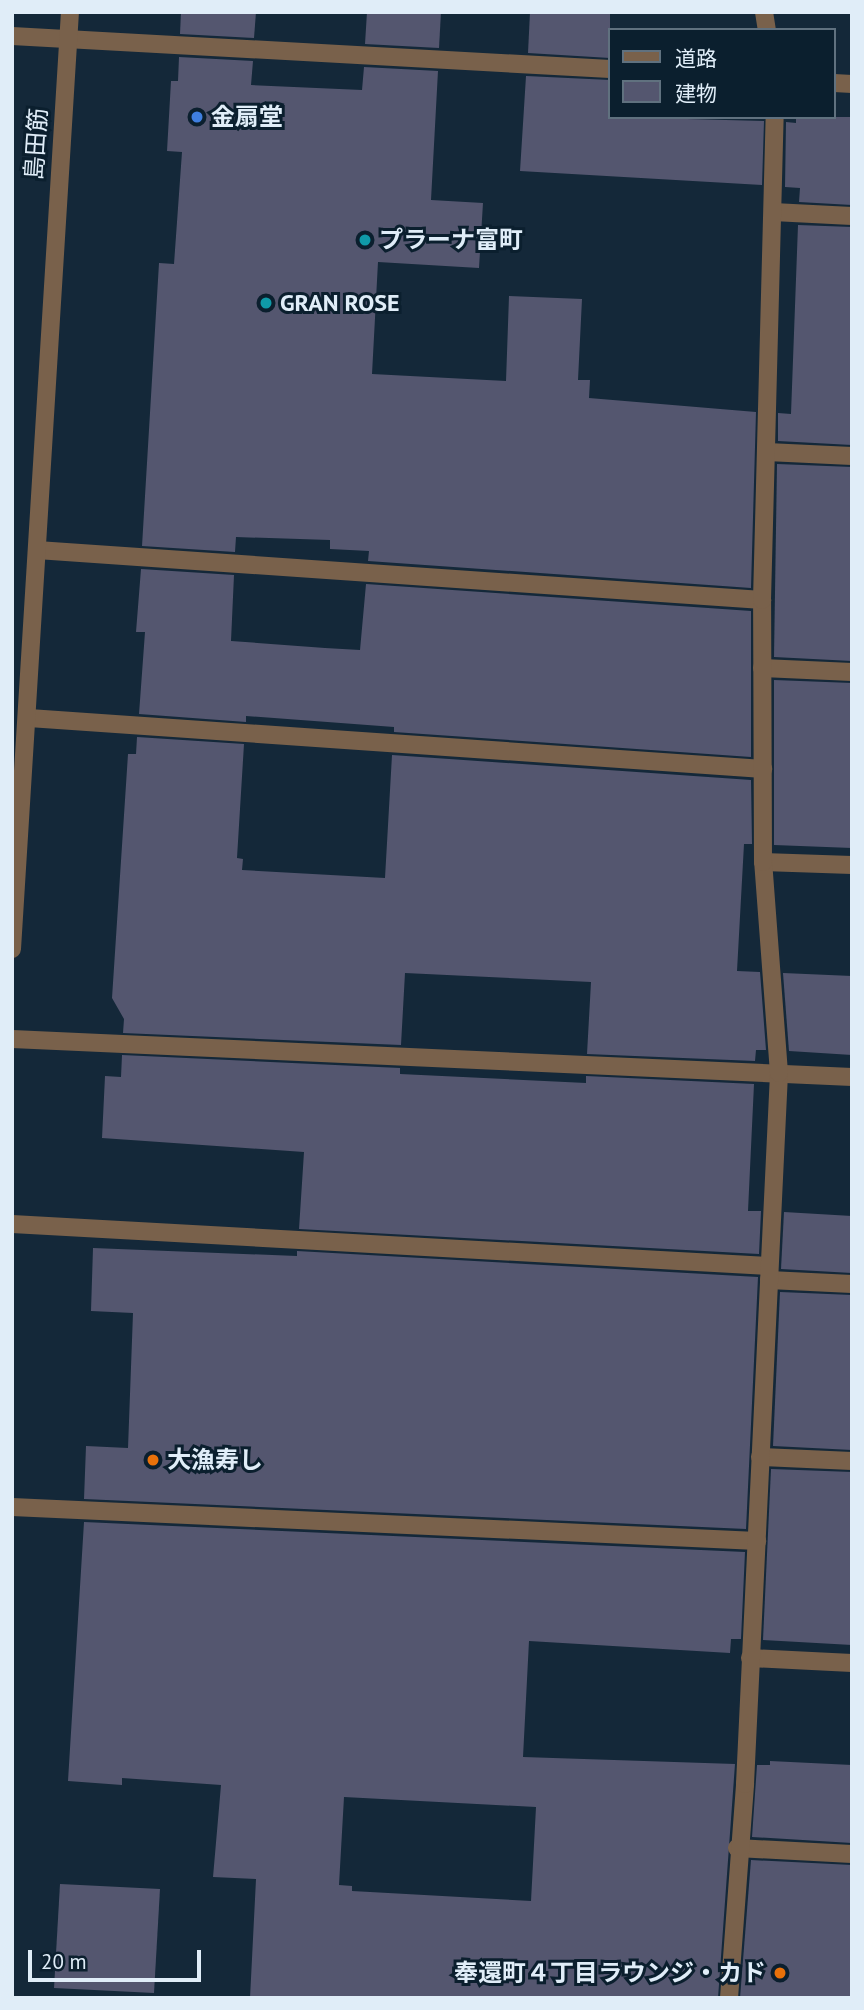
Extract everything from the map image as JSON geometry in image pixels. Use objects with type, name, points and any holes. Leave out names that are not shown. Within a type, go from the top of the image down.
[{"type":"street","name":"島田筋","points":[[12,949],[29,718],[70,12]]},
{"type":"street","points":[[12,36],[608,69]]},
{"type":"street","points":[[729,1998],[757,1541],[779,1073],[763,862],[762,668],[775,119]]},
{"type":"street","points":[[773,212],[852,216]]},
{"type":"street","points":[[766,452],[852,456]]},
{"type":"street","points":[[37,550],[762,600]]},
{"type":"street","points":[[762,668],[852,672]]},
{"type":"street","points":[[29,718],[763,769]]},
{"type":"street","points":[[763,862],[852,865]]},
{"type":"street","points":[[12,1039],[852,1077]]},
{"type":"street","points":[[12,1224],[769,1273],[852,1284]]},
{"type":"street","points":[[760,1457],[852,1461]]},
{"type":"street","points":[[12,1507],[757,1541]]},
{"type":"street","points":[[750,1658],[852,1663]]},
{"type":"street","points":[[737,1848],[852,1854]]},
{"type":"building","points":[[181,12],[256,12],[254,38],[180,34]]},
{"type":"building","points":[[367,12],[441,12],[439,48],[365,44]]},
{"type":"building","points":[[530,12],[610,12],[608,58],[528,53]]},
{"type":"building","points":[[179,57],[253,61],[251,85],[362,90],[364,67],[438,71],[431,200],[483,203],[479,268],[378,262],[372,374],[506,381],[509,296],[582,299],[578,380],[590,380],[589,398],[756,412],[751,588],[368,561],[369,551],[330,549],[330,540],[236,537],[235,552],[142,546],[159,263],[174,264],[182,152],[167,151],[171,81],[178,81]]},
{"type":"building","points":[[526,76],[608,80],[608,119],[764,121],[762,185],[520,171]]},
{"type":"building","points":[[852,117],[852,205],[799,202],[800,188],[785,187],[786,122],[796,123],[796,119]]},
{"type":"building","points":[[798,225],[852,227],[852,445],[778,441],[778,413],[791,414]]},
{"type":"building","points":[[777,464],[852,467],[852,661],[774,657]]},
{"type":"building","points":[[141,569],[234,575],[231,641],[325,648],[360,650],[366,584],[751,611],[751,757],[394,732],[394,727],[246,716],[246,722],[139,714],[145,632],[136,632]]},
{"type":"building","points":[[774,680],[852,683],[852,848],[774,845]]},
{"type":"building","points":[[137,737],[244,744],[237,858],[243,859],[242,870],[385,878],[392,755],[751,780],[752,844],[744,844],[737,971],[760,972],[766,1050],[756,1050],[755,1061],[587,1054],[591,982],[405,973],[401,1045],[123,1033],[124,1019],[112,998],[128,754],[136,754]]},
{"type":"building","points":[[783,973],[852,976],[852,1055],[789,1051]]},
{"type":"building","points":[[122,1055],[400,1068],[400,1074],[586,1083],[586,1076],[754,1084],[748,1211],[761,1211],[759,1254],[299,1229],[304,1152],[102,1138],[105,1076],[121,1077]]},
{"type":"building","points":[[784,1212],[852,1216],[852,1273],[781,1269]]},
{"type":"building","points":[[93,1248],[297,1256],[297,1251],[758,1277],[746,1529],[84,1499],[86,1446],[128,1448],[133,1313],[91,1311]]},
{"type":"building","points":[[780,1292],[852,1295],[852,1450],[773,1446]]},
{"type":"building","points":[[771,1469],[852,1472],[852,1645],[763,1640]]},
{"type":"building","points":[[84,1522],[745,1552],[741,1639],[731,1639],[730,1653],[529,1641],[523,1757],[735,1764],[718,1998],[250,1998],[256,1879],[213,1877],[221,1785],[122,1778],[122,1785],[68,1781]],"holes":[[[344,1797],[536,1807],[531,1901],[352,1891],[352,1886],[339,1885]]]},
{"type":"building","points":[[770,1761],[852,1765],[852,1843],[752,1837],[757,1765],[770,1765]]},
{"type":"building","points":[[751,1860],[852,1865],[852,1998],[740,1998]]},
{"type":"building","points":[[60,1884],[160,1889],[154,1993],[54,1988]]},
{"type":"place","name":"金扇堂","points":[[197,117]]},
{"type":"place","name":"プラーナ富町","points":[[365,240]]},
{"type":"place","name":"GRAN ROSE","points":[[266,303]]},
{"type":"place","name":"大漁寿し","points":[[153,1460]]},
{"type":"place","name":"奉還町４丁目ラウンジ・カド","points":[[780,1973]]}]
